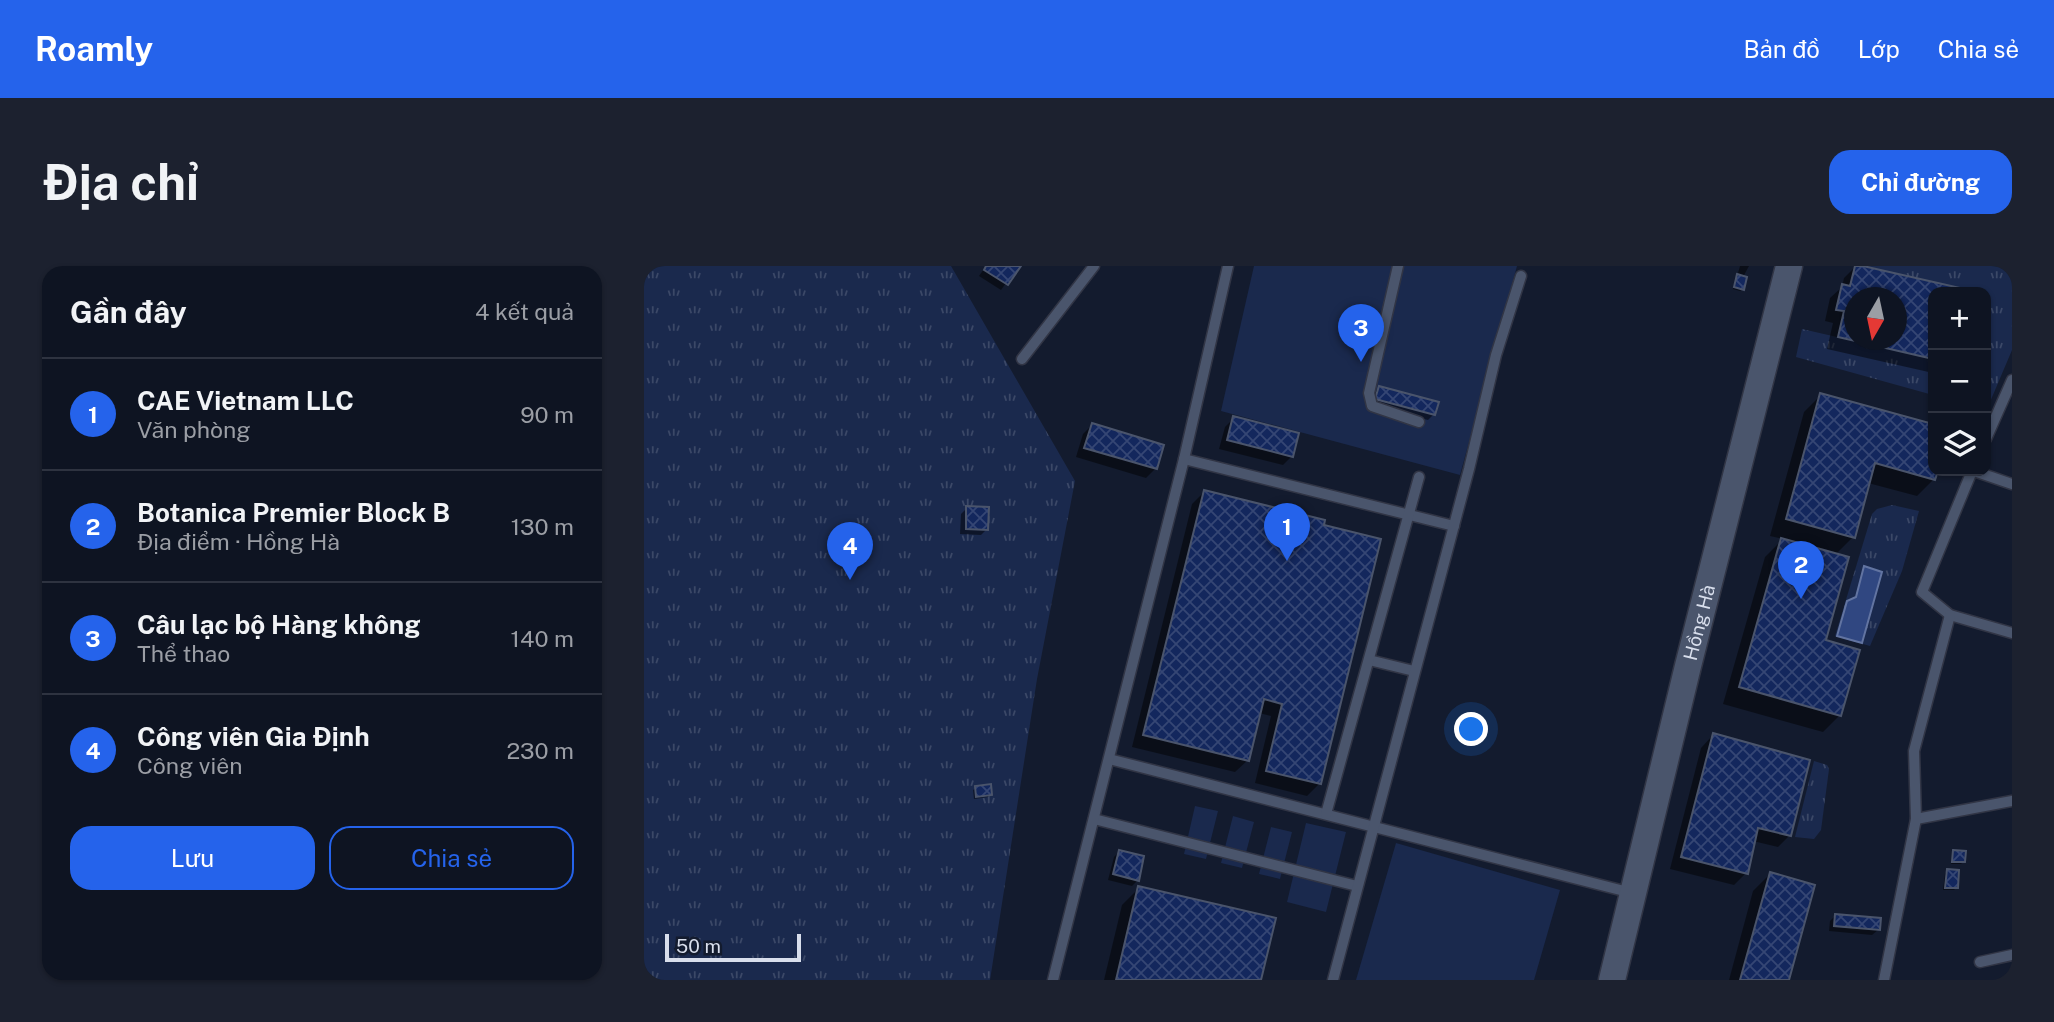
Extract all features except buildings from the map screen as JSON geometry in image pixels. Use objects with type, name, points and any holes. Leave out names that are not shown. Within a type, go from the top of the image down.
[{"type":"street","name":"Hồng Hà","points":[[1612,980],[1789,266]]},
{"type":"lane","points":[[1022,359],[1094,266]]},
{"type":"lane","points":[[1054,980],[1184,459],[1228,266]]},
{"type":"lane","points":[[1398,266],[1369,393],[1372,406],[1419,422]]},
{"type":"lane","points":[[1333,980],[1454,526],[1496,355],[1521,276]]},
{"type":"lane","points":[[1991,428],[2012,380]]},
{"type":"lane","points":[[1184,459],[1454,526]]},
{"type":"lane","points":[[1971,476],[1922,592],[1950,615],[2012,633]]},
{"type":"lane","points":[[1988,476],[2012,484]]},
{"type":"lane","points":[[1326,814],[1419,477]]},
{"type":"lane","points":[[1884,980],[1916,819],[1914,751],[1950,615]]},
{"type":"lane","points":[[1369,660],[1414,671]]},
{"type":"lane","points":[[1109,759],[1633,893]]},
{"type":"lane","points":[[1916,819],[2012,801]]},
{"type":"lane","points":[[1094,819],[1357,886]]},
{"type":"lane","points":[[1980,962],[2012,955]]},
{"type":"green space","points":[[644,266],[951,266],[1075,481],[1037,679],[990,980],[644,980]]},
{"type":"green space","points":[[1254,266],[1517,266],[1460,475],[1221,411]]},
{"type":"green space","points":[[1863,266],[2012,266],[2012,350],[1991,400],[1991,287],[1955,287]]},
{"type":"green space","points":[[1802,329],[1844,339],[1844,350],[1894,350],[1928,358],[1928,394],[1796,357]]},
{"type":"green space","points":[[1892,505],[1919,511],[1902,571],[1870,646],[1835,636],[1872,514],[1877,509]]},
{"type":"green space","points":[[1814,761],[1827,765],[1829,769],[1821,830],[1814,839],[1795,837]]},
{"type":"green space","points":[[1195,806],[1218,811],[1206,859],[1184,854]]},
{"type":"green space","points":[[1233,816],[1254,822],[1242,868],[1221,863]]},
{"type":"green space","points":[[1306,823],[1346,832],[1326,912],[1287,902]]},
{"type":"green space","points":[[1271,827],[1292,832],[1280,879],[1259,874]]},
{"type":"green space","points":[[1396,843],[1560,890],[1534,980],[1356,980]]},
{"type":"shaded area","points":[[1864,566],[1882,572],[1862,643],[1837,636],[1847,601],[1856,597]]},
{"type":"place","name":"Câu lạc bộ Hàng không","points":[[1361,362]]},
{"type":"place","name":"CAE Vietnam LLC","points":[[1287,561]]},
{"type":"place","name":"Công viên Gia Định","points":[[850,580]]},
{"type":"place","name":"Botanica Premier Block B","points":[[1801,599]]}]
